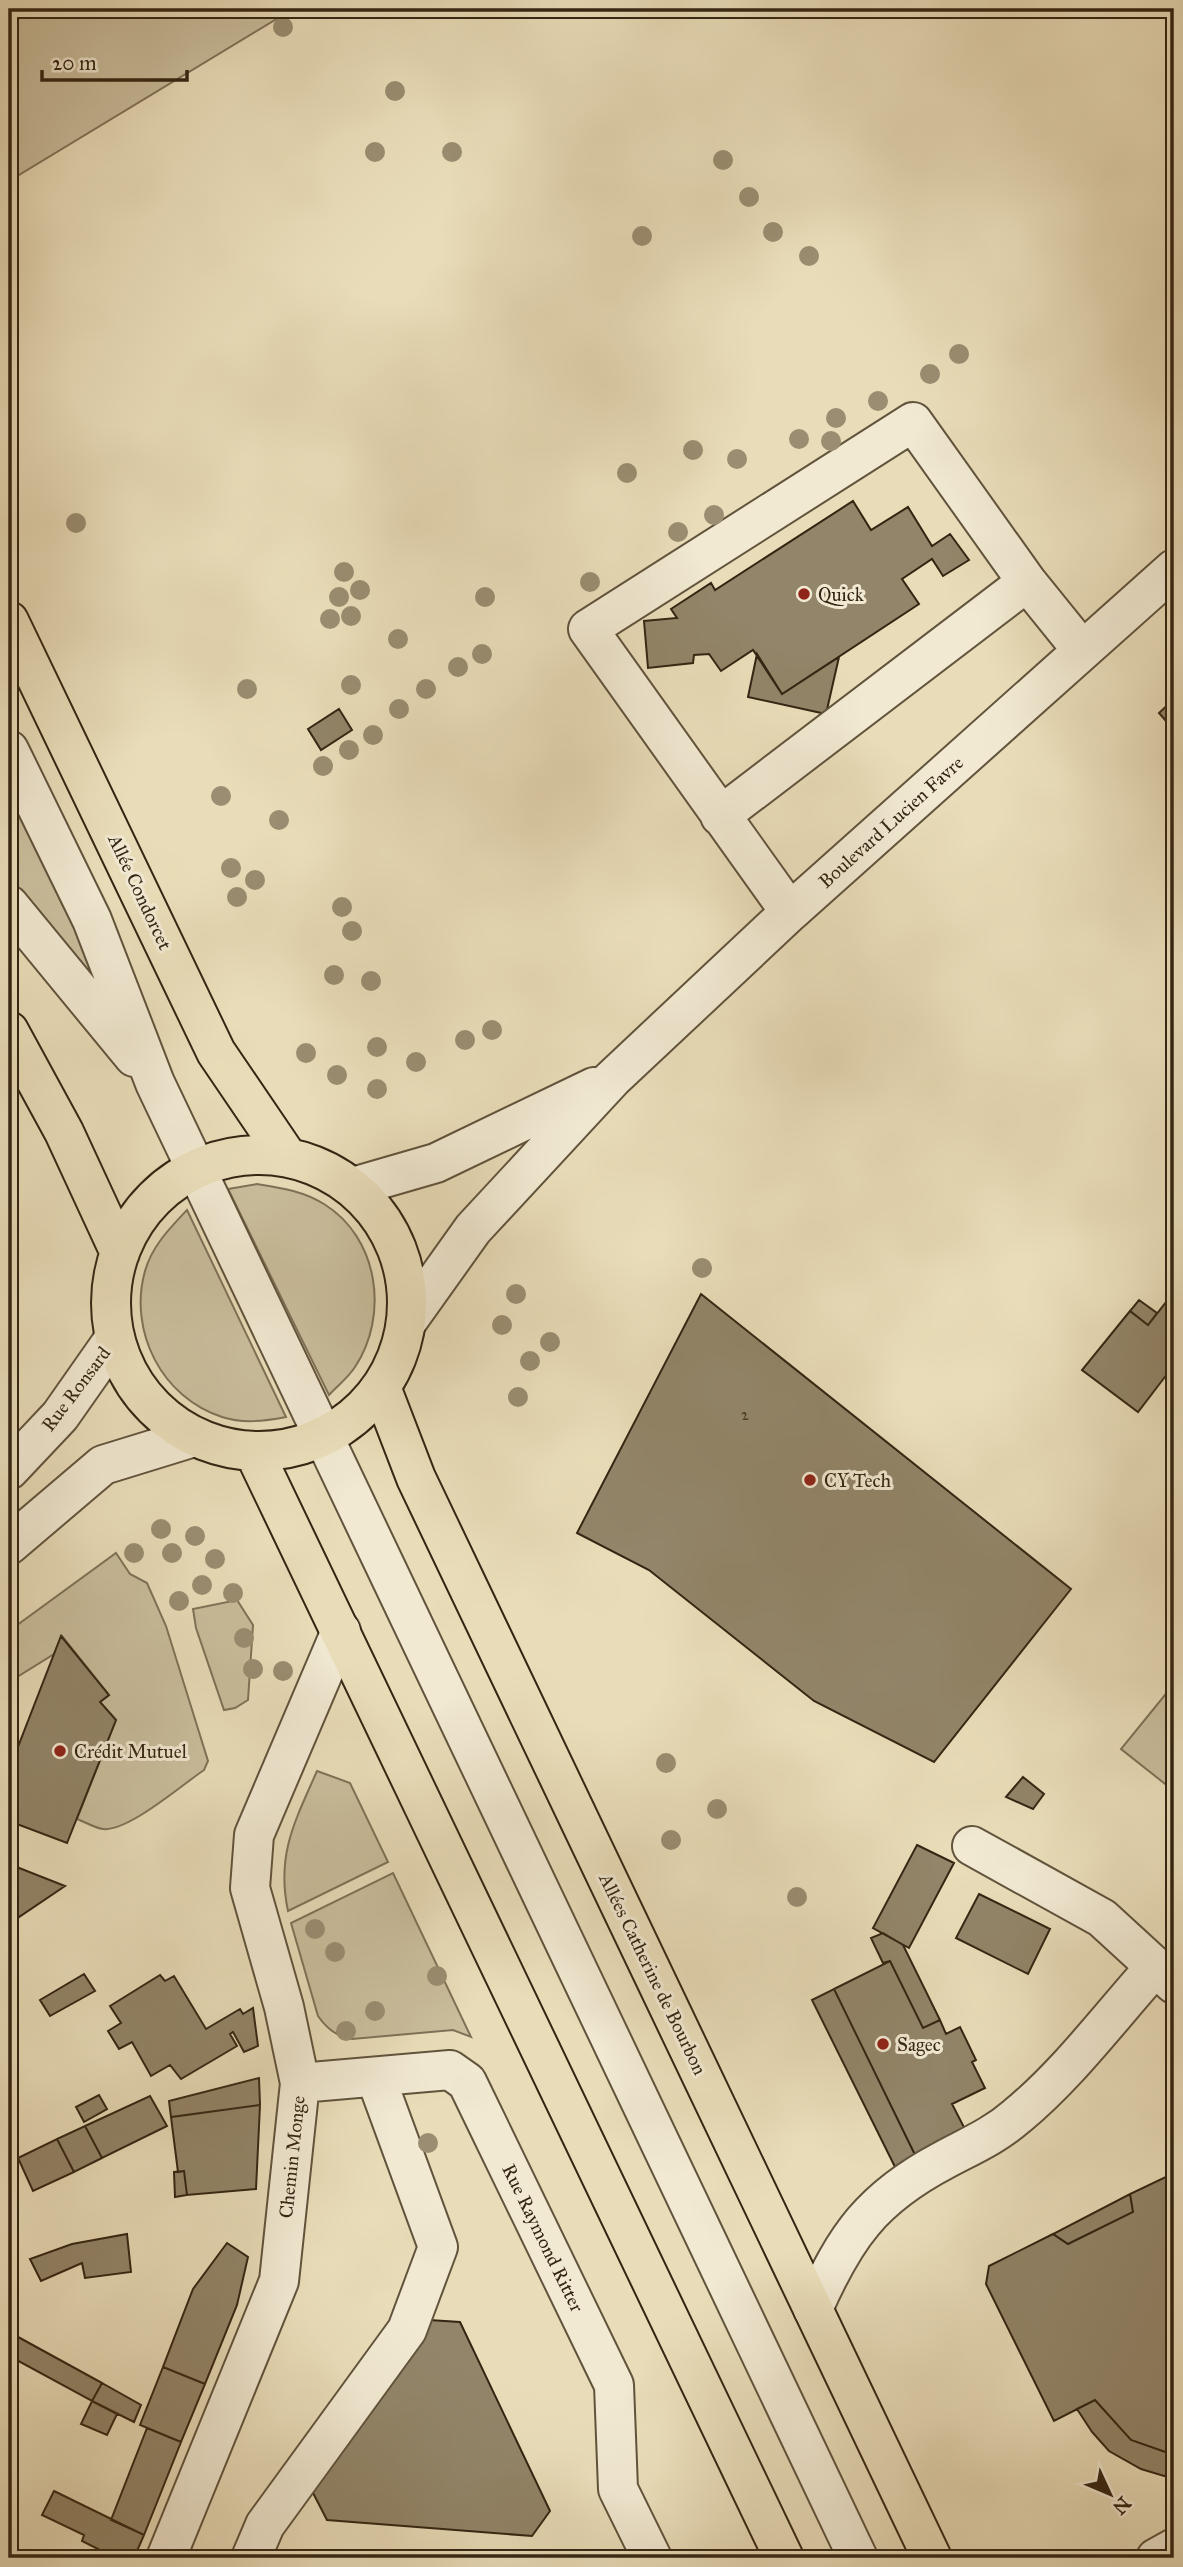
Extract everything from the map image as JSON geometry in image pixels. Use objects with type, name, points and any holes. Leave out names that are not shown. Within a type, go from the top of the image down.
[{"type":"main road","name":"Allée Condorcet","points":[[9,621],[216,1052],[286,1155]]},
{"type":"main road","points":[[9,1031],[64,1132],[120,1252]]},
{"type":"main road","points":[[246,1155],[286,1155],[320,1168],[352,1187],[373,1207],[388,1229],[399,1255],[407,1288],[406,1323],[397,1357],[381,1387],[359,1412],[321,1437],[295,1448],[254,1452],[223,1448],[194,1437],[166,1419],[141,1395],[124,1366],[114,1339],[110,1311],[111,1282],[120,1252],[133,1225],[152,1201],[175,1181],[196,1170],[246,1155]]},
{"type":"main road","name":"Allées Catherine de Bourbon","points":[[381,1387],[416,1478],[932,2558]]},
{"type":"main road","points":[[254,1452],[784,2558]]},
{"type":"street","points":[[790,912],[588,629],[913,422],[1027,582],[1082,650]]},
{"type":"street","name":"Boulevard Lucien Favre","points":[[406,1323],[474,1229],[612,1079],[790,912],[1174,569]]},
{"type":"street","points":[[720,816],[1027,582]]},
{"type":"street","points":[[9,750],[92,920],[155,1083],[321,1437],[858,2558]]},
{"type":"street","points":[[9,905],[155,1083]]},
{"type":"street","name":"Boulevard Lucien Favre","points":[[352,1187],[436,1164],[612,1079]]},
{"type":"street","name":"Rue Ronsard","points":[[9,1470],[60,1416],[114,1339]]},
{"type":"street","points":[[9,1545],[103,1465],[194,1437]]},
{"type":"street","name":"Chemin Monge","points":[[166,2558],[279,2281],[300,2083],[284,2007],[250,1888],[254,1835],[341,1632]]},
{"type":"street","points":[[813,2309],[835,2258],[859,2224],[894,2191],[943,2160],[986,2140],[1019,2115],[1165,1975],[1102,1918],[972,1846]]},
{"type":"street","name":"Rue Raymond Ritter","points":[[300,2083],[450,2070],[467,2082],[614,2385],[618,2489],[652,2558]]},
{"type":"street","points":[[250,2558],[265,2525],[407,2330],[439,2247],[376,2078]]},
{"type":"street","points":[[1156,2558],[1174,2548]]},
{"type":"shaded area","points":[[9,9],[293,9],[9,181]]},
{"type":"shaded area","points":[[9,775],[137,1049],[9,882]]},
{"type":"shaded area","points":[[257,1184],[300,1193],[324,1204],[343,1219],[357,1237],[367,1257],[375,1302],[366,1347],[355,1367],[329,1395],[228,1189]]},
{"type":"shaded area","points":[[187,1210],[286,1417],[238,1421],[201,1408],[182,1395],[155,1359],[146,1339],[141,1316],[145,1271],[157,1245]]},
{"type":"shaded area","points":[[116,1553],[130,1574],[147,1583],[166,1626],[208,1761],[204,1770],[140,1815],[114,1828],[103,1829],[77,1819],[116,1720],[100,1702],[109,1695],[62,1636],[54,1654],[9,1682],[9,1631]]},
{"type":"shaded area","points":[[237,1600],[253,1625],[248,1700],[235,1708],[224,1710],[196,1628],[193,1609]]},
{"type":"shaded area","points":[[1174,1686],[1174,1791],[1121,1749]]},
{"type":"shaded area","points":[[317,1771],[350,1783],[388,1862],[288,1911],[284,1873],[286,1855],[295,1823]]},
{"type":"shaded area","points":[[393,1873],[471,2037],[453,2030],[352,2039],[333,2032],[318,2016],[291,1923]]},
{"type":"building","name":"Quick","points":[[853,501],[871,530],[908,507],[932,546],[950,534],[969,560],[943,576],[932,559],[902,579],[919,604],[782,694],[753,650],[721,671],[709,654],[694,655],[693,663],[648,668],[644,621],[677,618],[671,609],[711,583],[715,590]]},
{"type":"building","points":[[757,654],[782,694],[839,657],[826,714],[748,697]]},
{"type":"building","points":[[1174,699],[1174,730],[1159,713]]},
{"type":"building","points":[[339,709],[352,730],[321,750],[308,729]]},
{"type":"building","points":[[1174,1292],[1174,1345],[1168,1354],[1174,1359],[1174,1365],[1138,1412],[1082,1370],[1130,1311],[1148,1325]]},
{"type":"building","points":[[701,1294],[1071,1589],[934,1762],[814,1701],[649,1570],[577,1533]]},
{"type":"building","points":[[1139,1300],[1157,1313],[1148,1325],[1130,1311]]},
{"type":"building","name":"Crédit Mutuel","points":[[61,1636],[109,1695],[100,1702],[116,1720],[67,1843],[9,1821],[9,1770]]},
{"type":"building","points":[[1023,1777],[1044,1794],[1033,1809],[1006,1797]]},
{"type":"building","points":[[917,1845],[954,1863],[909,1948],[873,1928]]},
{"type":"building","points":[[9,1864],[65,1886],[19,1917],[9,1912]]},
{"type":"building","points":[[979,1894],[1050,1929],[1028,1974],[956,1938]]},
{"type":"building","points":[[883,1933],[903,1945],[940,2020],[923,2028],[890,1961],[883,1963],[871,1938]]},
{"type":"building","points":[[890,1961],[923,2028],[940,2020],[946,2034],[960,2027],[976,2060],[972,2062],[985,2088],[952,2104],[968,2135],[918,2161],[834,1989]]},
{"type":"building","points":[[84,1974],[95,1991],[50,2016],[40,2000]]},
{"type":"building","points":[[160,1975],[165,1981],[174,1976],[206,2029],[240,2009],[243,2014],[253,2008],[258,2046],[244,2052],[233,2032],[230,2034],[237,2046],[181,2079],[170,2065],[151,2076],[132,2042],[119,2049],[108,2031],[121,2023],[110,2006]]},
{"type":"building","points":[[834,1989],[918,2161],[897,2171],[812,2000]]},
{"type":"building","points":[[259,2078],[260,2105],[171,2117],[169,2101]]},
{"type":"building","points":[[99,2095],[107,2109],[84,2122],[76,2107]]},
{"type":"building","points":[[150,2096],[167,2126],[102,2158],[85,2126]]},
{"type":"building","points":[[260,2105],[256,2189],[187,2195],[184,2171],[178,2172],[171,2117]]},
{"type":"building","points":[[85,2126],[102,2158],[74,2172],[57,2139]]},
{"type":"building","points":[[57,2139],[74,2172],[33,2191],[18,2158]]},
{"type":"building","points":[[184,2171],[187,2195],[175,2197],[174,2172]]},
{"type":"building","points":[[1174,2173],[1174,2455],[1131,2440],[1095,2400],[1054,2421],[986,2284],[989,2266],[1053,2234],[1068,2244],[1133,2212],[1130,2194]]},
{"type":"building","points":[[1130,2194],[1133,2212],[1068,2244],[1053,2234]]},
{"type":"building","points":[[127,2234],[131,2272],[85,2278],[82,2263],[41,2281],[30,2259],[72,2244]]},
{"type":"building","points":[[227,2243],[248,2257],[237,2305],[205,2384],[163,2367],[193,2289]]},
{"type":"building","points":[[429,2320],[460,2322],[550,2511],[532,2536],[327,2520],[311,2489]]},
{"type":"building","points":[[9,2332],[102,2383],[92,2401],[9,2356]]},
{"type":"building","points":[[163,2367],[205,2384],[181,2442],[140,2425]]},
{"type":"building","points":[[102,2383],[141,2405],[134,2422],[92,2401]]},
{"type":"building","points":[[1095,2400],[1131,2440],[1174,2455],[1174,2479],[1141,2469],[1109,2451],[1077,2409]]},
{"type":"building","points":[[92,2401],[117,2414],[107,2435],[81,2424]]},
{"type":"building","points":[[147,2428],[181,2442],[144,2535],[111,2520]]},
{"type":"building","points":[[54,2491],[144,2535],[134,2558],[97,2558],[100,2550],[82,2541],[84,2535],[42,2515]]},
{"type":"place","name":"Quick","points":[[804,594]]},
{"type":"place","name":"CY Tech","points":[[810,1480]]},
{"type":"place","name":"Crédit Mutuel","points":[[60,1751]]},
{"type":"place","name":"Sagec","points":[[883,2044]]}]
